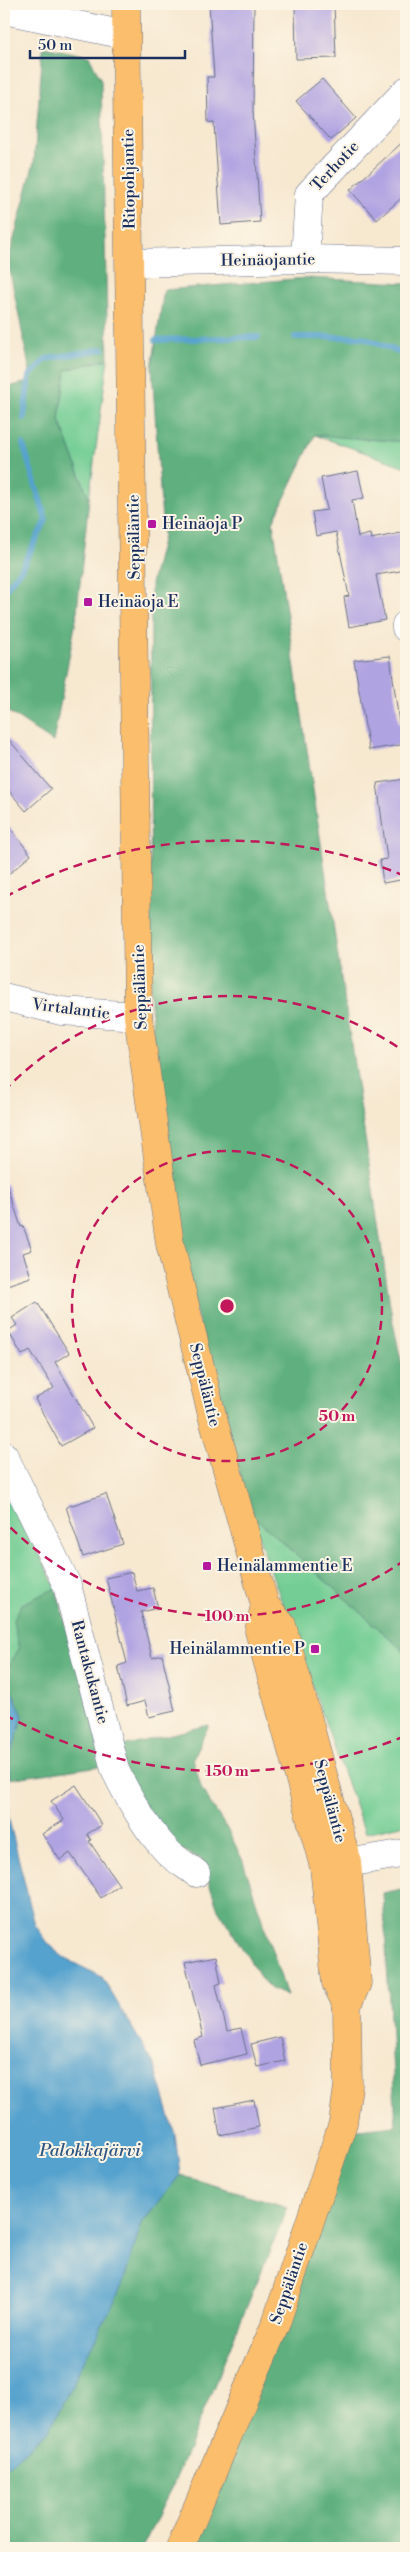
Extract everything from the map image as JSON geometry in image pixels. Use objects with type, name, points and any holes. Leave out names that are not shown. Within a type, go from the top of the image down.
[{"type":"main road","name":"Ritopohjantie","points":[[126,4],[131,354]]},
{"type":"main road","name":"Seppäläntie","points":[[131,354],[138,1016],[170,1244],[213,1419],[265,1606],[282,1625],[336,1864],[357,1983],[347,2005],[348,2086],[343,2123],[276,2323],[180,2548]]},
{"type":"street","points":[[4,10],[126,35]]},
{"type":"street","name":"Terhotie","points":[[305,259],[309,194],[406,92]]},
{"type":"street","name":"Heinäojantie","points":[[130,263],[305,259],[406,261]]},
{"type":"street","name":"Virtalantie","points":[[4,997],[61,1011],[138,1016]]},
{"type":"street","name":"Rantakukantie","points":[[4,1456],[67,1585],[115,1770],[126,1794],[144,1822],[169,1853],[196,1873]]},
{"type":"street","points":[[336,1864],[406,1853]]},
{"type":"green space","points":[[43,47],[89,56],[101,80],[108,359],[66,370],[59,419],[89,499],[76,620],[53,742],[4,709],[4,388],[32,381],[8,262],[34,162]]},
{"type":"green space","points":[[306,278],[406,283],[406,442],[315,435],[273,522],[392,1318],[406,1384],[406,1653],[250,1513],[195,1309],[158,1121],[150,986],[151,584],[163,536],[152,367],[164,290]]},
{"type":"green space","points":[[108,359],[89,499],[59,419],[66,370]]},
{"type":"green space","points":[[315,435],[406,442],[406,467]]},
{"type":"green space","points":[[4,1479],[56,1588],[13,1620],[19,1649],[4,1673]]},
{"type":"green space","points":[[250,1513],[406,1653],[406,1824],[365,1833]]},
{"type":"green space","points":[[56,1588],[102,1751],[209,1725],[193,1758],[202,1790],[229,1832],[243,1861],[287,1996],[271,1989],[262,1980],[218,1909],[201,1859],[166,1842],[101,1766],[8,1779],[10,1757],[23,1716],[4,1673],[19,1649],[13,1620],[22,1604]]},
{"type":"green space","points":[[406,1888],[406,2548],[192,2548],[349,2131],[396,2126],[383,1893]]},
{"type":"green space","points":[[180,2175],[288,2207],[173,2485],[142,2548],[4,2548],[4,2469],[49,2430],[142,2223]]},
{"type":"water","name":"Palokkajärvi","points":[[4,1673],[23,1716],[10,1757],[8,1816],[35,1925],[51,1947],[66,1959],[102,1977],[155,2066],[175,2135],[180,2175],[142,2223],[122,2286],[49,2430],[4,2469]]},
{"type":"building","points":[[209,4],[254,4],[253,111],[260,222],[221,225],[214,123],[208,122],[207,77],[214,77]]},
{"type":"building","points":[[295,4],[334,4],[336,58],[296,59]]},
{"type":"building","points":[[322,79],[356,118],[331,140],[296,101]]},
{"type":"building","points":[[406,139],[406,194],[377,220],[350,190]]},
{"type":"building","points":[[358,471],[364,498],[352,500],[358,537],[370,534],[371,539],[406,532],[406,570],[376,575],[385,620],[349,627],[344,597],[349,596],[336,532],[316,536],[312,512],[327,510],[321,478]]},
{"type":"building","points":[[390,656],[399,723],[404,722],[406,744],[369,750],[354,660]]},
{"type":"building","points":[[4,734],[51,789],[26,811],[4,785]]},
{"type":"building","points":[[406,779],[406,879],[383,883],[380,860],[387,859],[377,783]]},
{"type":"building","points":[[4,820],[31,855],[4,878]]},
{"type":"building","points":[[7,1184],[21,1227],[23,1226],[32,1250],[23,1253],[31,1277],[4,1286],[4,1185]]},
{"type":"building","points":[[37,1302],[69,1353],[55,1362],[93,1428],[61,1446],[35,1399],[54,1388],[30,1350],[22,1355],[8,1331],[17,1325],[12,1318]]},
{"type":"building","points":[[106,1494],[123,1544],[83,1557],[66,1507]]},
{"type":"building","points":[[132,1572],[137,1591],[153,1588],[158,1608],[141,1612],[152,1658],[162,1655],[175,1711],[149,1717],[145,1701],[127,1706],[118,1666],[127,1663],[106,1578]]},
{"type":"building","points":[[76,1785],[102,1825],[87,1834],[91,1840],[89,1841],[119,1885],[101,1898],[70,1853],[60,1860],[42,1834],[64,1820],[51,1801]]},
{"type":"building","points":[[216,1956],[221,1983],[216,1985],[227,2031],[241,2028],[247,2054],[200,2065],[194,2040],[203,2037],[185,1962]]},
{"type":"building","points":[[280,2037],[285,2061],[257,2067],[251,2044]]},
{"type":"building","points":[[254,2100],[259,2127],[220,2135],[215,2108]]},
{"type":"waterway","points":[[156,340],[258,337]]},
{"type":"waterway","points":[[295,337],[362,337],[406,355]]},
{"type":"waterway","points":[[24,418],[29,376],[46,359],[103,349]]},
{"type":"waterway","points":[[4,591],[21,569],[46,520],[23,444]]},
{"type":"place","name":"Heinäoja P","points":[[152,524]]},
{"type":"place","name":"Heinäoja E","points":[[88,602]]},
{"type":"place","name":"Heinälammentie E","points":[[207,1566]]},
{"type":"place","name":"Heinälammentie P","points":[[315,1649]]}]
